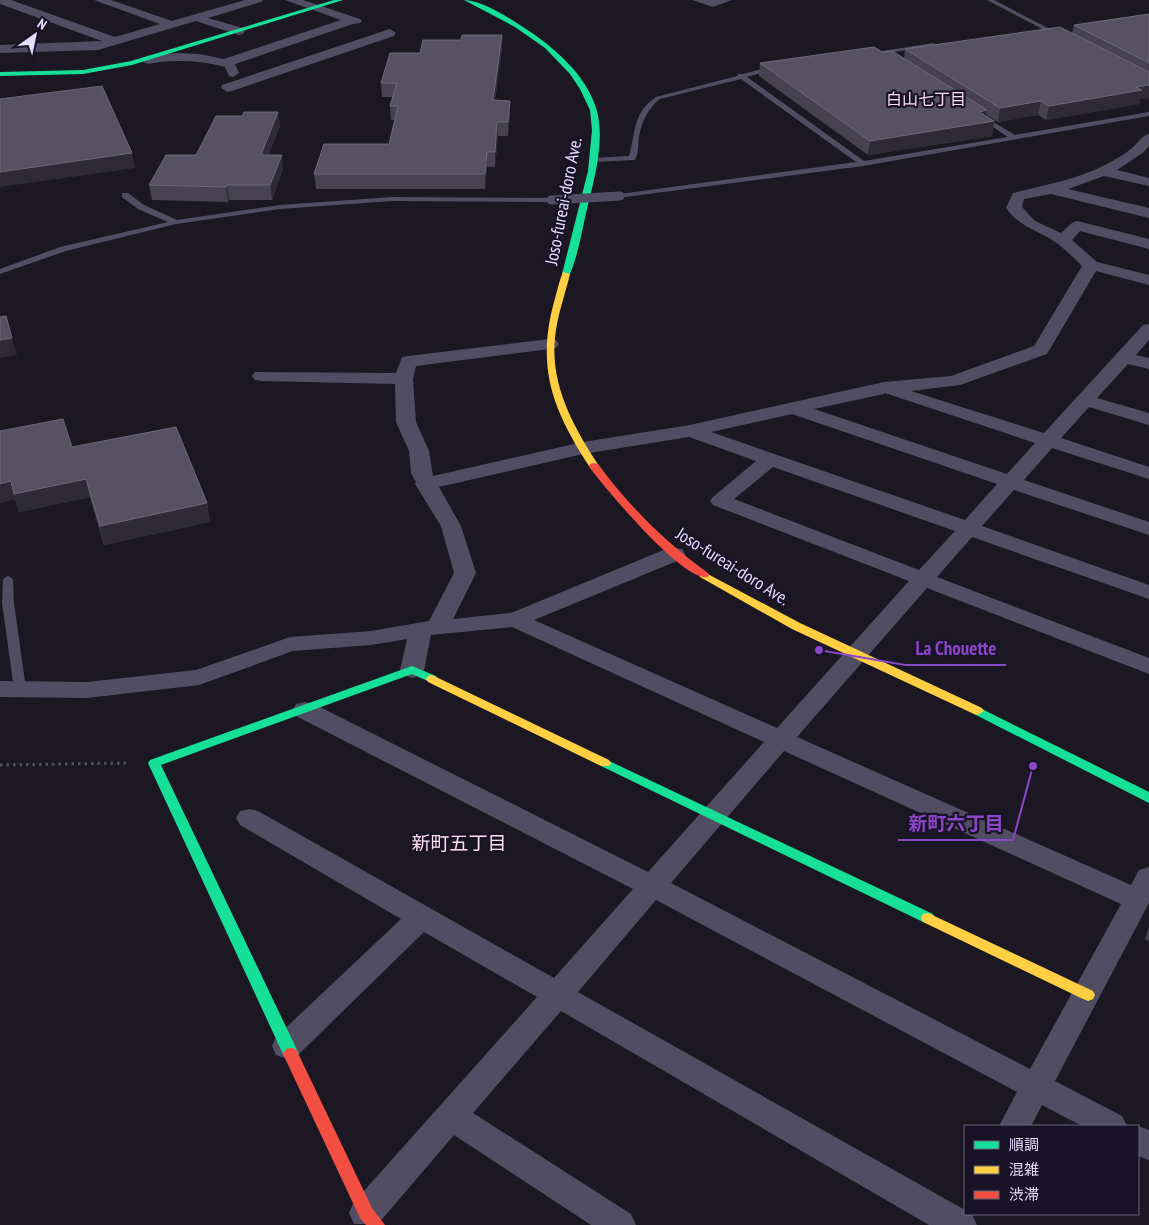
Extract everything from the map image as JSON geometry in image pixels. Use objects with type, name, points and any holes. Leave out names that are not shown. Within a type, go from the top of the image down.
[{"type":"street","points":[[0,0],[117,42]]},
{"type":"street","points":[[100,0],[173,25]]},
{"type":"street","points":[[0,48],[98,46],[257,0]]},
{"type":"street","points":[[0,74],[83,72],[147,60],[182,57],[202,58],[230,65],[233,72],[227,88],[390,33],[290,0]]},
{"type":"street","points":[[147,60],[340,0]]},
{"type":"street","name":"Joso-fureai-doro Ave.","points":[[467,0],[522,28],[550,47],[569,68],[594,112],[593,160],[550,344],[552,370],[558,398],[569,424],[607,485],[636,518],[674,554],[732,590],[797,626],[1012,728],[1149,798]]},
{"type":"street","points":[[698,0],[713,4],[726,0]]},
{"type":"street","points":[[207,3],[225,9]]},
{"type":"street","points":[[197,18],[239,31]]},
{"type":"street","points":[[225,63],[353,20]]},
{"type":"street","points":[[0,36],[7,39],[0,48]]},
{"type":"street","points":[[18,73],[35,48]]},
{"type":"street","points":[[1149,138],[1143,153],[1054,190],[1018,196],[1014,208],[1030,224],[1063,240],[1091,265],[1149,280]]},
{"type":"street","points":[[1102,171],[1149,182]]},
{"type":"street","points":[[1054,190],[1149,213]]},
{"type":"street","points":[[1063,240],[1077,226],[1149,244]]},
{"type":"street","points":[[425,484],[583,448],[690,431],[884,388],[954,382],[1041,350],[1091,265]]},
{"type":"street","points":[[1088,995],[713,816],[412,670],[154,763],[287,1046],[372,1219],[451,1116],[713,816],[856,654],[1149,329]]},
{"type":"street","points":[[412,670],[429,628],[465,573],[451,526],[425,484],[421,472],[419,451],[406,422],[404,379],[408,361],[482,354],[504,348],[550,344]]},
{"type":"street","points":[[1124,357],[1149,364]]},
{"type":"street","points":[[260,376],[404,379]]},
{"type":"street","points":[[884,388],[1149,473]]},
{"type":"street","points":[[1085,400],[1149,419]]},
{"type":"street","points":[[791,408],[1149,529]]},
{"type":"street","points":[[690,431],[1149,592]]},
{"type":"street","points":[[769,460],[720,501],[1149,666]]},
{"type":"street","points":[[10,689],[87,690],[199,677],[290,644],[371,638],[429,628],[515,620],[674,554]]},
{"type":"street","points":[[515,620],[780,740],[1142,888],[1088,995],[1017,1125]]},
{"type":"street","points":[[305,710],[652,886],[1109,1125]]},
{"type":"street","points":[[250,818],[960,1225]]},
{"type":"street","points":[[287,1046],[422,916]]},
{"type":"street","points":[[451,1116],[619,1225]]},
{"type":"lane","points":[[990,0],[1064,38]]},
{"type":"lane","points":[[1037,31],[1046,29]]},
{"type":"lane","points":[[862,54],[939,44]]},
{"type":"lane","points":[[881,52],[889,57]]},
{"type":"lane","points":[[593,160],[632,158],[636,151],[636,137],[650,102],[658,98],[740,75],[782,66]]},
{"type":"lane","points":[[740,75],[862,164]]},
{"type":"lane","points":[[973,111],[1015,138]]},
{"type":"lane","points":[[0,272],[64,249],[176,222],[280,207],[346,201],[551,200],[620,196],[862,164],[1149,114]]},
{"type":"lane","points":[[126,195],[141,207],[176,222]]},
{"type":"lane","points":[[8,579],[10,689]]},
{"type":"path","points":[[0,765],[154,763]]},
{"type":"building","points":[[1149,14],[1149,63],[1074,25]]},
{"type":"building","points":[[1060,27],[1149,72],[1149,85],[1136,87],[1142,90],[1049,106],[1041,101],[1000,108],[905,49]]},
{"type":"building","points":[[462,35],[502,35],[493,100],[510,101],[508,122],[497,122],[495,152],[487,152],[485,174],[314,174],[324,144],[389,144],[398,106],[390,106],[397,83],[381,83],[390,53],[420,53],[423,40],[461,40]]},
{"type":"building","points":[[874,47],[882,52],[892,51],[987,110],[979,112],[994,121],[870,141],[760,63]]},
{"type":"building","points":[[102,86],[132,153],[0,172],[0,99]]},
{"type":"building","points":[[244,112],[278,112],[261,155],[282,155],[270,185],[227,185],[226,187],[149,185],[166,155],[196,155],[216,116],[242,116]]},
{"type":"building","points":[[6,316],[12,338],[0,340],[0,317]]},
{"type":"building","points":[[63,419],[72,447],[176,427],[207,503],[100,526],[86,479],[14,494],[11,481],[0,484],[0,431]]},
{"type":"traffic: fast","points":[[0,74],[83,72],[132,63],[340,0]]},
{"type":"traffic: fast","points":[[467,0],[500,16],[547,47],[572,73],[583,89],[593,110],[596,130],[591,171],[566,274]]},
{"type":"traffic: fast","points":[[291,1054],[154,763],[412,670],[432,679]]},
{"type":"traffic: fast","points":[[978,711],[1149,798]]},
{"type":"traffic: fast","points":[[605,763],[928,918]]},
{"type":"traffic: slow","points":[[566,274],[554,318],[550,361],[562,409],[577,439],[594,466]]},
{"type":"traffic: slow","points":[[704,575],[796,626],[978,711]]},
{"type":"traffic: slow","points":[[432,679],[605,763]]},
{"type":"traffic: slow","points":[[928,918],[1088,995]]},
{"type":"traffic: jam","points":[[594,466],[618,497],[644,525],[672,551],[704,575]]},
{"type":"traffic: jam","points":[[291,1054],[366,1213],[377,1225]]},
{"type":"place","name":"La Chouette","points":[[819,650]]},
{"type":"place","name":"新町六丁目","points":[[1033,766]]},
{"type":"district","name":"白山七丁目","points":[[926,99]]},
{"type":"district","name":"新町五丁目","points":[[459,843]]}]
